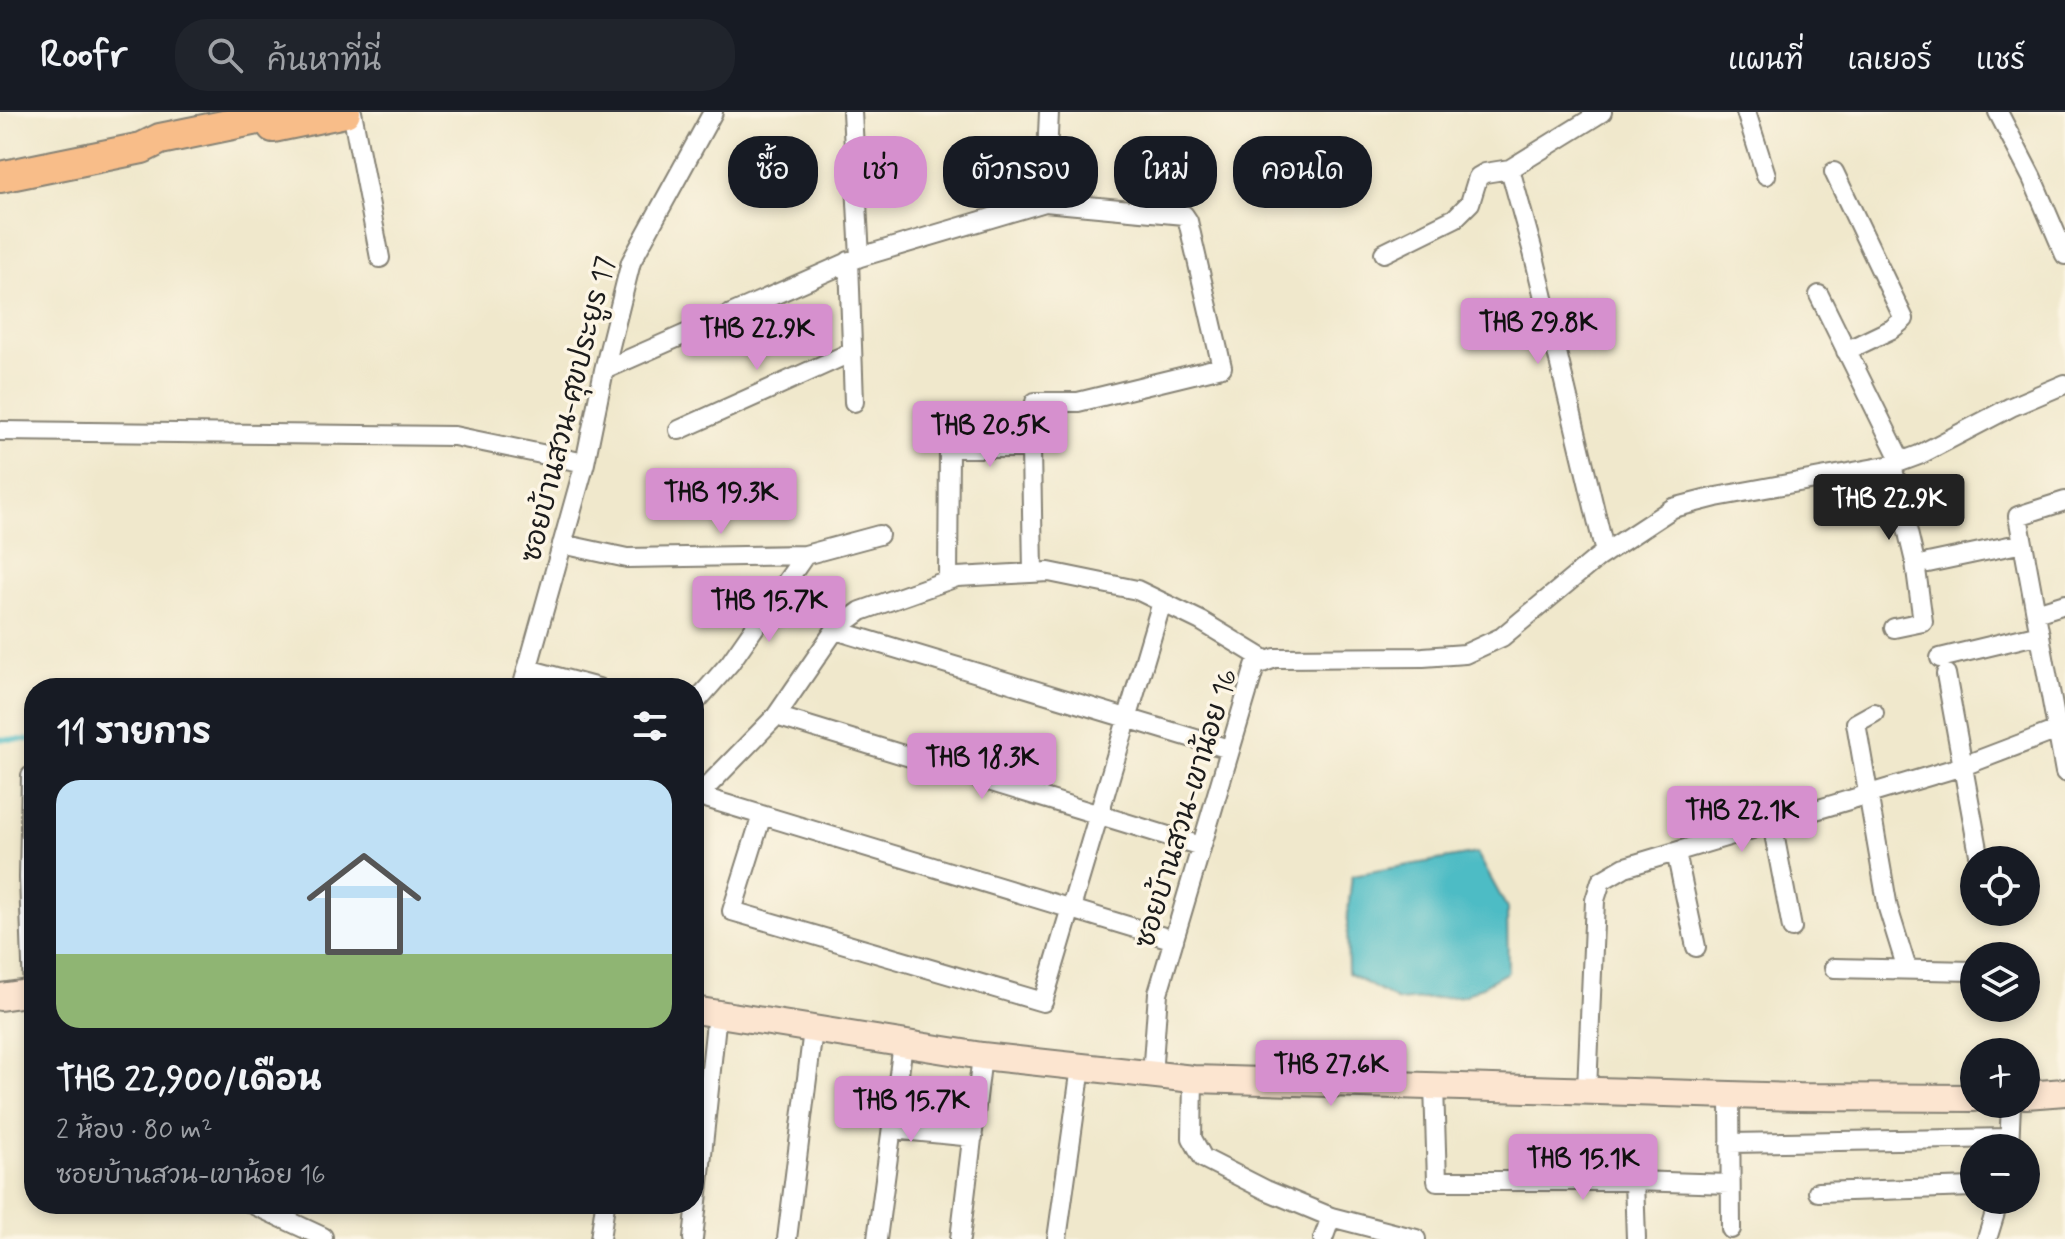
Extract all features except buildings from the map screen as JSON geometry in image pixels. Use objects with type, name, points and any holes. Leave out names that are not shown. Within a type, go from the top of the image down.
[{"type":"main road","points":[[0,177],[142,148],[160,139],[292,112]]},
{"type":"main road","points":[[142,148],[161,151],[345,112]]},
{"type":"street","points":[[352,112],[380,258]]},
{"type":"street","name":"ซอยบ้านสวน-ศุขประยูร 17","points":[[525,678],[585,463],[631,262],[713,112]]},
{"type":"street","points":[[852,112],[854,402]]},
{"type":"street","points":[[1048,136],[1049,112]]},
{"type":"street","points":[[1384,253],[1455,218],[1470,203],[1478,177],[1510,169],[1602,112]]},
{"type":"street","points":[[1746,112],[1766,175]]},
{"type":"street","points":[[1998,112],[2032,178],[2065,255]]},
{"type":"street","points":[[1510,169],[1605,553]]},
{"type":"street","points":[[1834,172],[1904,319],[1892,329],[1846,351]]},
{"type":"street","points":[[1033,573],[1031,448],[1035,402],[1078,402],[1222,367],[1188,221],[1184,215],[1098,207]]},
{"type":"street","points":[[604,370],[854,259],[1025,208]]},
{"type":"street","points":[[1819,295],[1896,463],[1923,622],[1894,628]]},
{"type":"street","points":[[679,430],[852,352]]},
{"type":"street","name":"ซอยบ้านสวน-เขาน้อย 16","points":[[1152,1076],[1156,1004],[1255,666],[1275,658],[1465,654],[1502,637],[1605,553],[1673,508],[1896,463],[1919,455],[2011,407],[2065,384]]},
{"type":"street","points":[[0,431],[454,436],[585,463]]},
{"type":"street","points":[[948,580],[949,448],[1031,448]]},
{"type":"street","points":[[2065,501],[2018,516],[2061,729],[2065,772]]},
{"type":"street","points":[[562,544],[627,558],[805,555],[879,535]]},
{"type":"street","points":[[1928,563],[2023,543]]},
{"type":"street","points":[[704,693],[730,663],[805,555]]},
{"type":"street","points":[[704,790],[776,716],[835,630],[861,611],[957,577],[1049,572],[1137,590],[1201,621],[1267,661]]},
{"type":"street","points":[[762,815],[732,911],[1043,1002],[1162,602]]},
{"type":"street","points":[[2036,613],[2065,604]]},
{"type":"street","points":[[835,630],[1229,749]]},
{"type":"street","points":[[1977,846],[1943,666],[2040,634]]},
{"type":"street","points":[[527,669],[561,678]]},
{"type":"street","points":[[1874,713],[1856,723],[1888,908],[1907,969]]},
{"type":"street","points":[[776,716],[1201,846]]},
{"type":"street","points":[[1587,1090],[1595,900],[1601,881],[1625,867],[1963,766],[2061,729]]},
{"type":"street","points":[[704,800],[1174,940]]},
{"type":"street","points":[[1772,823],[1792,928]]},
{"type":"street","points":[[1676,852],[1696,947]]},
{"type":"street","points":[[1834,968],[1960,971]]},
{"type":"street","points":[[0,997],[24,993]]},
{"type":"street","points":[[705,1011],[982,1056],[1193,1079],[1730,1095],[1960,1098]]},
{"type":"street","points":[[787,1239],[813,1030]]},
{"type":"street","points":[[877,1239],[903,1044]]},
{"type":"street","points":[[960,1239],[982,1056]]},
{"type":"street","points":[[1057,1239],[1081,1067]]},
{"type":"street","points":[[1193,1079],[1192,1138],[1203,1158],[1331,1217],[1416,1239]]},
{"type":"street","points":[[1434,1086],[1437,1181],[1730,1184]]},
{"type":"street","points":[[2040,1094],[2065,1092]]},
{"type":"street","points":[[1730,1095],[1731,1229]]},
{"type":"street","points":[[892,1129],[973,1137]]},
{"type":"street","points":[[1730,1143],[1960,1143]]},
{"type":"street","points":[[1634,1181],[1636,1239]]},
{"type":"street","points":[[1818,1192],[1960,1187]]},
{"type":"street","points":[[274,1214],[323,1237]]},
{"type":"street","points":[[600,1239],[604,1214]]},
{"type":"street","points":[[693,1239],[694,1214]]},
{"type":"street","points":[[1987,1239],[1995,1214]]},
{"type":"street","points":[[1323,1239],[1331,1217]]},
{"type":"water","points":[[1477,853],[1507,908],[1508,972],[1464,996],[1398,1001],[1348,973],[1347,920],[1352,875]]},
{"type":"waterway","points":[[0,739],[24,740]]}]
